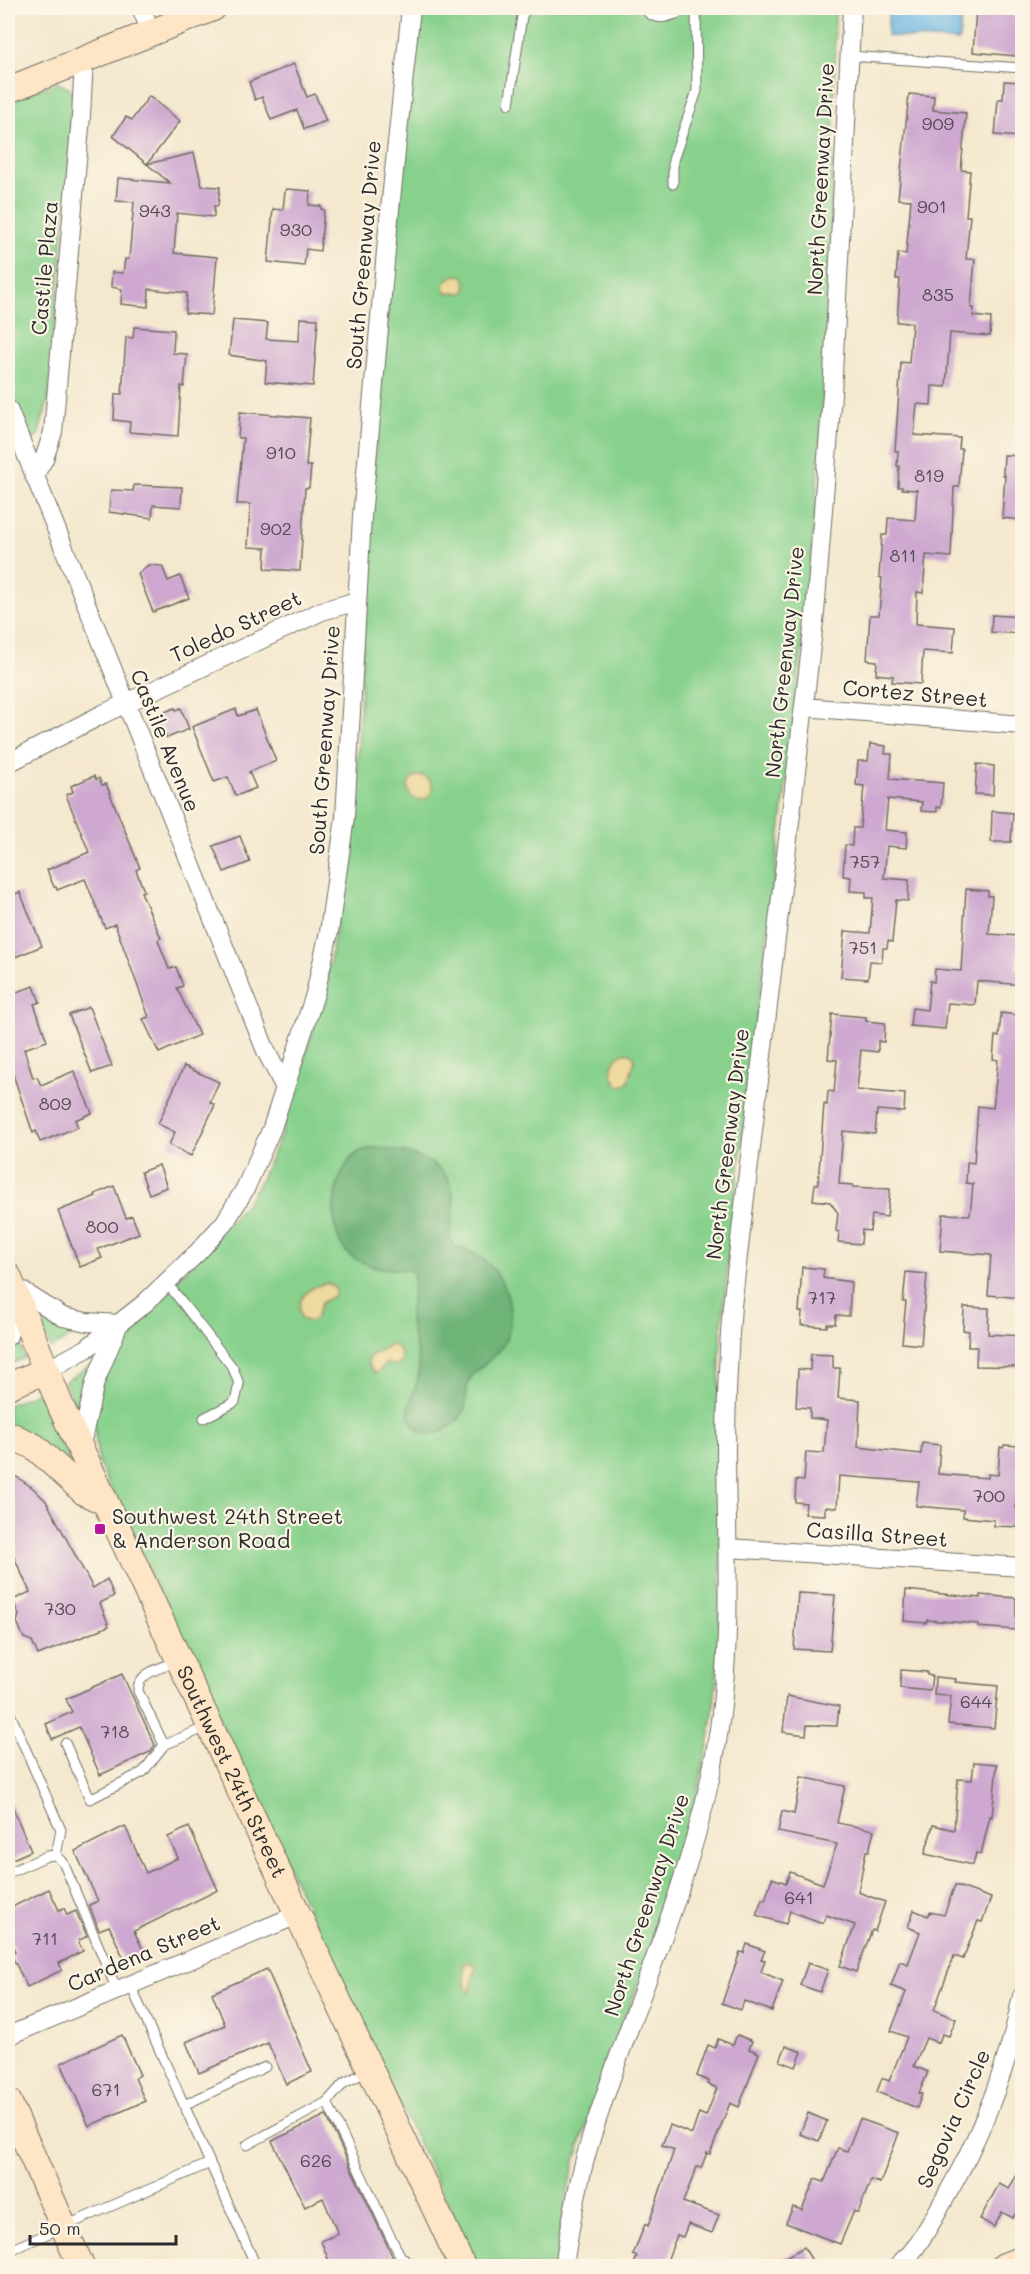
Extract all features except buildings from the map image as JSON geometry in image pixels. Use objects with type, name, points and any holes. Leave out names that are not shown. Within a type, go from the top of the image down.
[{"type":"street","points":[[141,8],[151,32]]},
{"type":"street","points":[[8,90],[213,8]]},
{"type":"street","name":"South Greenway Drive","points":[[45,1371],[80,1352],[119,1324],[167,1283],[212,1237],[236,1205],[263,1150],[315,994],[329,932],[340,861],[350,763],[357,601],[388,229],[411,8]]},
{"type":"street","name":"North Greenway Drive","points":[[564,2266],[574,2208],[589,2145],[681,1887],[700,1825],[717,1742],[729,1626],[727,1418],[732,1305],[815,613],[831,405],[852,8]]},
{"type":"street","name":"Castile Plaza","points":[[34,476],[44,459],[53,432],[84,59]]},
{"type":"street","name":"Castile Avenue","points":[[8,409],[266,1051],[285,1088]]},
{"type":"street","name":"Toledo Street","points":[[8,763],[125,704],[322,611],[357,601]]},
{"type":"street","name":"Cortez Street","points":[[804,707],[1023,725]]},
{"type":"street","points":[[9,1280],[63,1317],[80,1321],[119,1324],[93,1389],[80,1449]]},
{"type":"street","points":[[8,1336],[12,1320],[9,1280]]},
{"type":"street","name":"Southwest 24th Street","points":[[9,1280],[45,1371],[80,1449],[462,2266]]},
{"type":"street","points":[[8,1386],[45,1371]]},
{"type":"street","points":[[8,1434],[35,1447],[84,1491],[105,1503]]},
{"type":"street","name":"Casilla Street","points":[[728,1548],[1023,1567]]},
{"type":"street","name":"Cardena Street","points":[[8,2036],[297,1915]]},
{"type":"street","name":"Segovia Circle","points":[[907,2262],[953,2183],[988,2109],[1012,2039],[1023,1996]]},
{"type":"street","points":[[9,2110],[81,2266]]},
{"type":"street","points":[[1004,2266],[1023,2259]]},
{"type":"lane","points":[[509,104],[522,16],[526,8]]},
{"type":"lane","points":[[644,8],[657,18],[666,18],[694,8],[697,91],[673,160],[673,184]]},
{"type":"lane","points":[[850,56],[1023,68]]},
{"type":"lane","points":[[167,1283],[233,1368],[239,1384],[234,1402],[204,1418]]},
{"type":"lane","points":[[164,1745],[138,1691],[138,1685],[143,1677],[179,1661]]},
{"type":"lane","points":[[8,1709],[61,1830],[56,1855]]},
{"type":"lane","points":[[65,1743],[90,1798],[143,1772],[164,1745],[209,1725]]},
{"type":"lane","points":[[8,1873],[47,1856],[56,1855]]},
{"type":"lane","points":[[56,1855],[63,1862],[184,2105],[256,2266]]},
{"type":"lane","points":[[184,2105],[265,2067]]},
{"type":"lane","points":[[247,2145],[327,2102],[344,2083],[370,2070]]},
{"type":"lane","points":[[327,2102],[391,2238],[401,2257],[413,2266]]},
{"type":"lane","points":[[8,2252],[210,2163]]},
{"type":"green space","points":[[422,8],[835,8],[831,240],[812,551],[795,712],[733,1217],[720,1356],[721,1575],[716,1684],[701,1779],[680,1859],[578,2151],[565,2203],[555,2266],[479,2266],[418,2143],[99,1464],[95,1430],[98,1396],[120,1349],[151,1309],[247,1202],[259,1183],[281,1135],[324,995],[348,859],[357,769],[366,573],[381,379],[411,83]]},
{"type":"green space","points":[[58,83],[70,89],[75,97],[49,397],[38,436],[33,440],[24,434],[8,391],[8,100]]},
{"type":"green space","points":[[377,1147],[417,1157],[440,1169],[452,1191],[454,1207],[452,1244],[478,1256],[491,1266],[505,1288],[509,1301],[509,1327],[506,1340],[499,1351],[478,1369],[469,1381],[466,1405],[462,1414],[451,1426],[437,1433],[422,1432],[416,1428],[409,1415],[419,1370],[410,1319],[414,1274],[409,1270],[365,1264],[351,1256],[342,1246],[337,1234],[334,1203],[342,1173],[359,1152]]},
{"type":"green space","points":[[41,1317],[63,1329],[73,1330],[75,1334],[51,1349],[38,1320]]},
{"type":"green space","points":[[18,1336],[25,1358],[8,1365],[8,1356]]},
{"type":"green space","points":[[92,1364],[77,1406],[64,1382]]},
{"type":"green space","points":[[39,1392],[75,1472],[8,1426],[8,1405]]},
{"type":"sand","points":[[455,275],[465,278],[466,290],[463,293],[447,293],[444,287],[446,280]]},
{"type":"sand","points":[[420,776],[428,780],[432,788],[428,796],[420,800],[412,796],[408,788],[412,780]]},
{"type":"sand","points":[[628,1052],[633,1055],[635,1061],[629,1080],[620,1086],[613,1077],[612,1066],[617,1057]]},
{"type":"sand","points":[[327,1283],[335,1287],[335,1295],[321,1303],[315,1320],[309,1322],[302,1319],[300,1306],[304,1295],[314,1287]]},
{"type":"sand","points":[[391,1344],[400,1350],[402,1362],[396,1366],[386,1363],[380,1371],[375,1373],[368,1364],[369,1357]]},
{"type":"sand","points":[[469,1962],[476,1966],[470,1993],[465,1984],[464,1972],[464,1964]]},
{"type":"water","points":[[889,8],[962,8],[959,41],[887,36]]},
{"type":"place","name":"Southwest 24th Street & Anderson Road","points":[[100,1529]]}]
